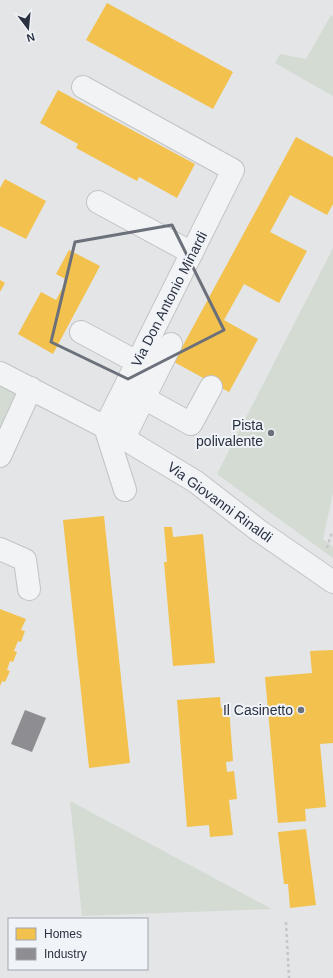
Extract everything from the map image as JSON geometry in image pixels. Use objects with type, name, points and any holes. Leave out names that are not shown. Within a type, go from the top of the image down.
[{"type":"street","name":"Via Don Antonio Minardi","points":[[83,86],[233,170],[105,427]]},
{"type":"street","points":[[98,202],[192,253]]},
{"type":"street","points":[[81,332],[137,362]]},
{"type":"street","points":[[124,438],[171,344]]},
{"type":"street","name":"Via Giovanni Rinaldi","points":[[0,373],[105,427],[196,482],[258,530],[333,582]]},
{"type":"street","points":[[144,398],[191,424],[211,387]]},
{"type":"street","points":[[0,456],[31,388]]},
{"type":"street","points":[[105,427],[125,490]]},
{"type":"street","points":[[0,549],[25,560],[28,589]]},
{"type":"path","points":[[325,552],[332,532]]},
{"type":"path","points":[[286,922],[290,978]]},
{"type":"highlighted area","points":[[172,225],[224,330],[128,379],[51,342],[75,242]]},
{"type":"shaded area","points":[[331,15],[333,16],[333,96],[275,63],[280,54],[306,59]]},
{"type":"shaded area","points":[[333,248],[333,493],[323,539],[333,547],[333,558],[217,474]]},
{"type":"shaded area","points":[[0,373],[31,388],[0,456]]},
{"type":"shaded area","points":[[70,801],[272,909],[82,916]]},
{"type":"building: Homes","points":[[107,3],[233,72],[213,109],[86,40]]},
{"type":"building: Homes","points":[[58,90],[195,164],[177,198],[139,177],[137,181],[76,148],[78,144],[40,123]]},
{"type":"building: Homes","points":[[296,137],[333,157],[333,204],[327,215],[290,195],[270,232],[307,251],[279,303],[244,284],[224,320],[258,339],[229,392],[174,362]]},
{"type":"building: Homes","points":[[5,179],[46,201],[26,239],[0,226],[0,188]]},
{"type":"building: Homes","points":[[69,250],[100,266],[53,354],[18,334],[41,292],[56,300],[67,280],[56,274]]},
{"type":"building: Homes","points":[[0,280],[5,283],[0,292]]},
{"type":"building: Homes","points":[[104,516],[130,763],[89,768],[63,520]]},
{"type":"building: Homes","points":[[164,527],[172,527],[173,537],[203,534],[215,663],[173,666],[164,562],[167,562]]},
{"type":"building: Homes","points":[[0,609],[26,619],[21,630],[25,631],[21,642],[18,641],[14,651],[17,652],[13,662],[10,661],[7,670],[10,671],[5,682],[2,681],[0,686]]},
{"type":"building: Homes","name":"Il Casinetto","points":[[333,650],[333,743],[320,744],[326,807],[305,809],[306,821],[278,823],[265,677],[312,673],[310,651]]},
{"type":"building: Homes","points":[[220,697],[221,708],[229,707],[233,761],[226,762],[227,772],[234,771],[237,799],[229,800],[233,835],[210,837],[209,825],[187,827],[177,700]]},
{"type":"building: Homes","points":[[306,829],[316,905],[290,908],[288,884],[284,884],[278,832]]},
{"type":"building: Industry","points":[[25,710],[46,718],[32,752],[11,744]]},
{"type":"place","name":"Pista polivalente","points":[[271,433]]},
{"type":"place","name":"Il Casinetto","points":[[301,710]]}]
